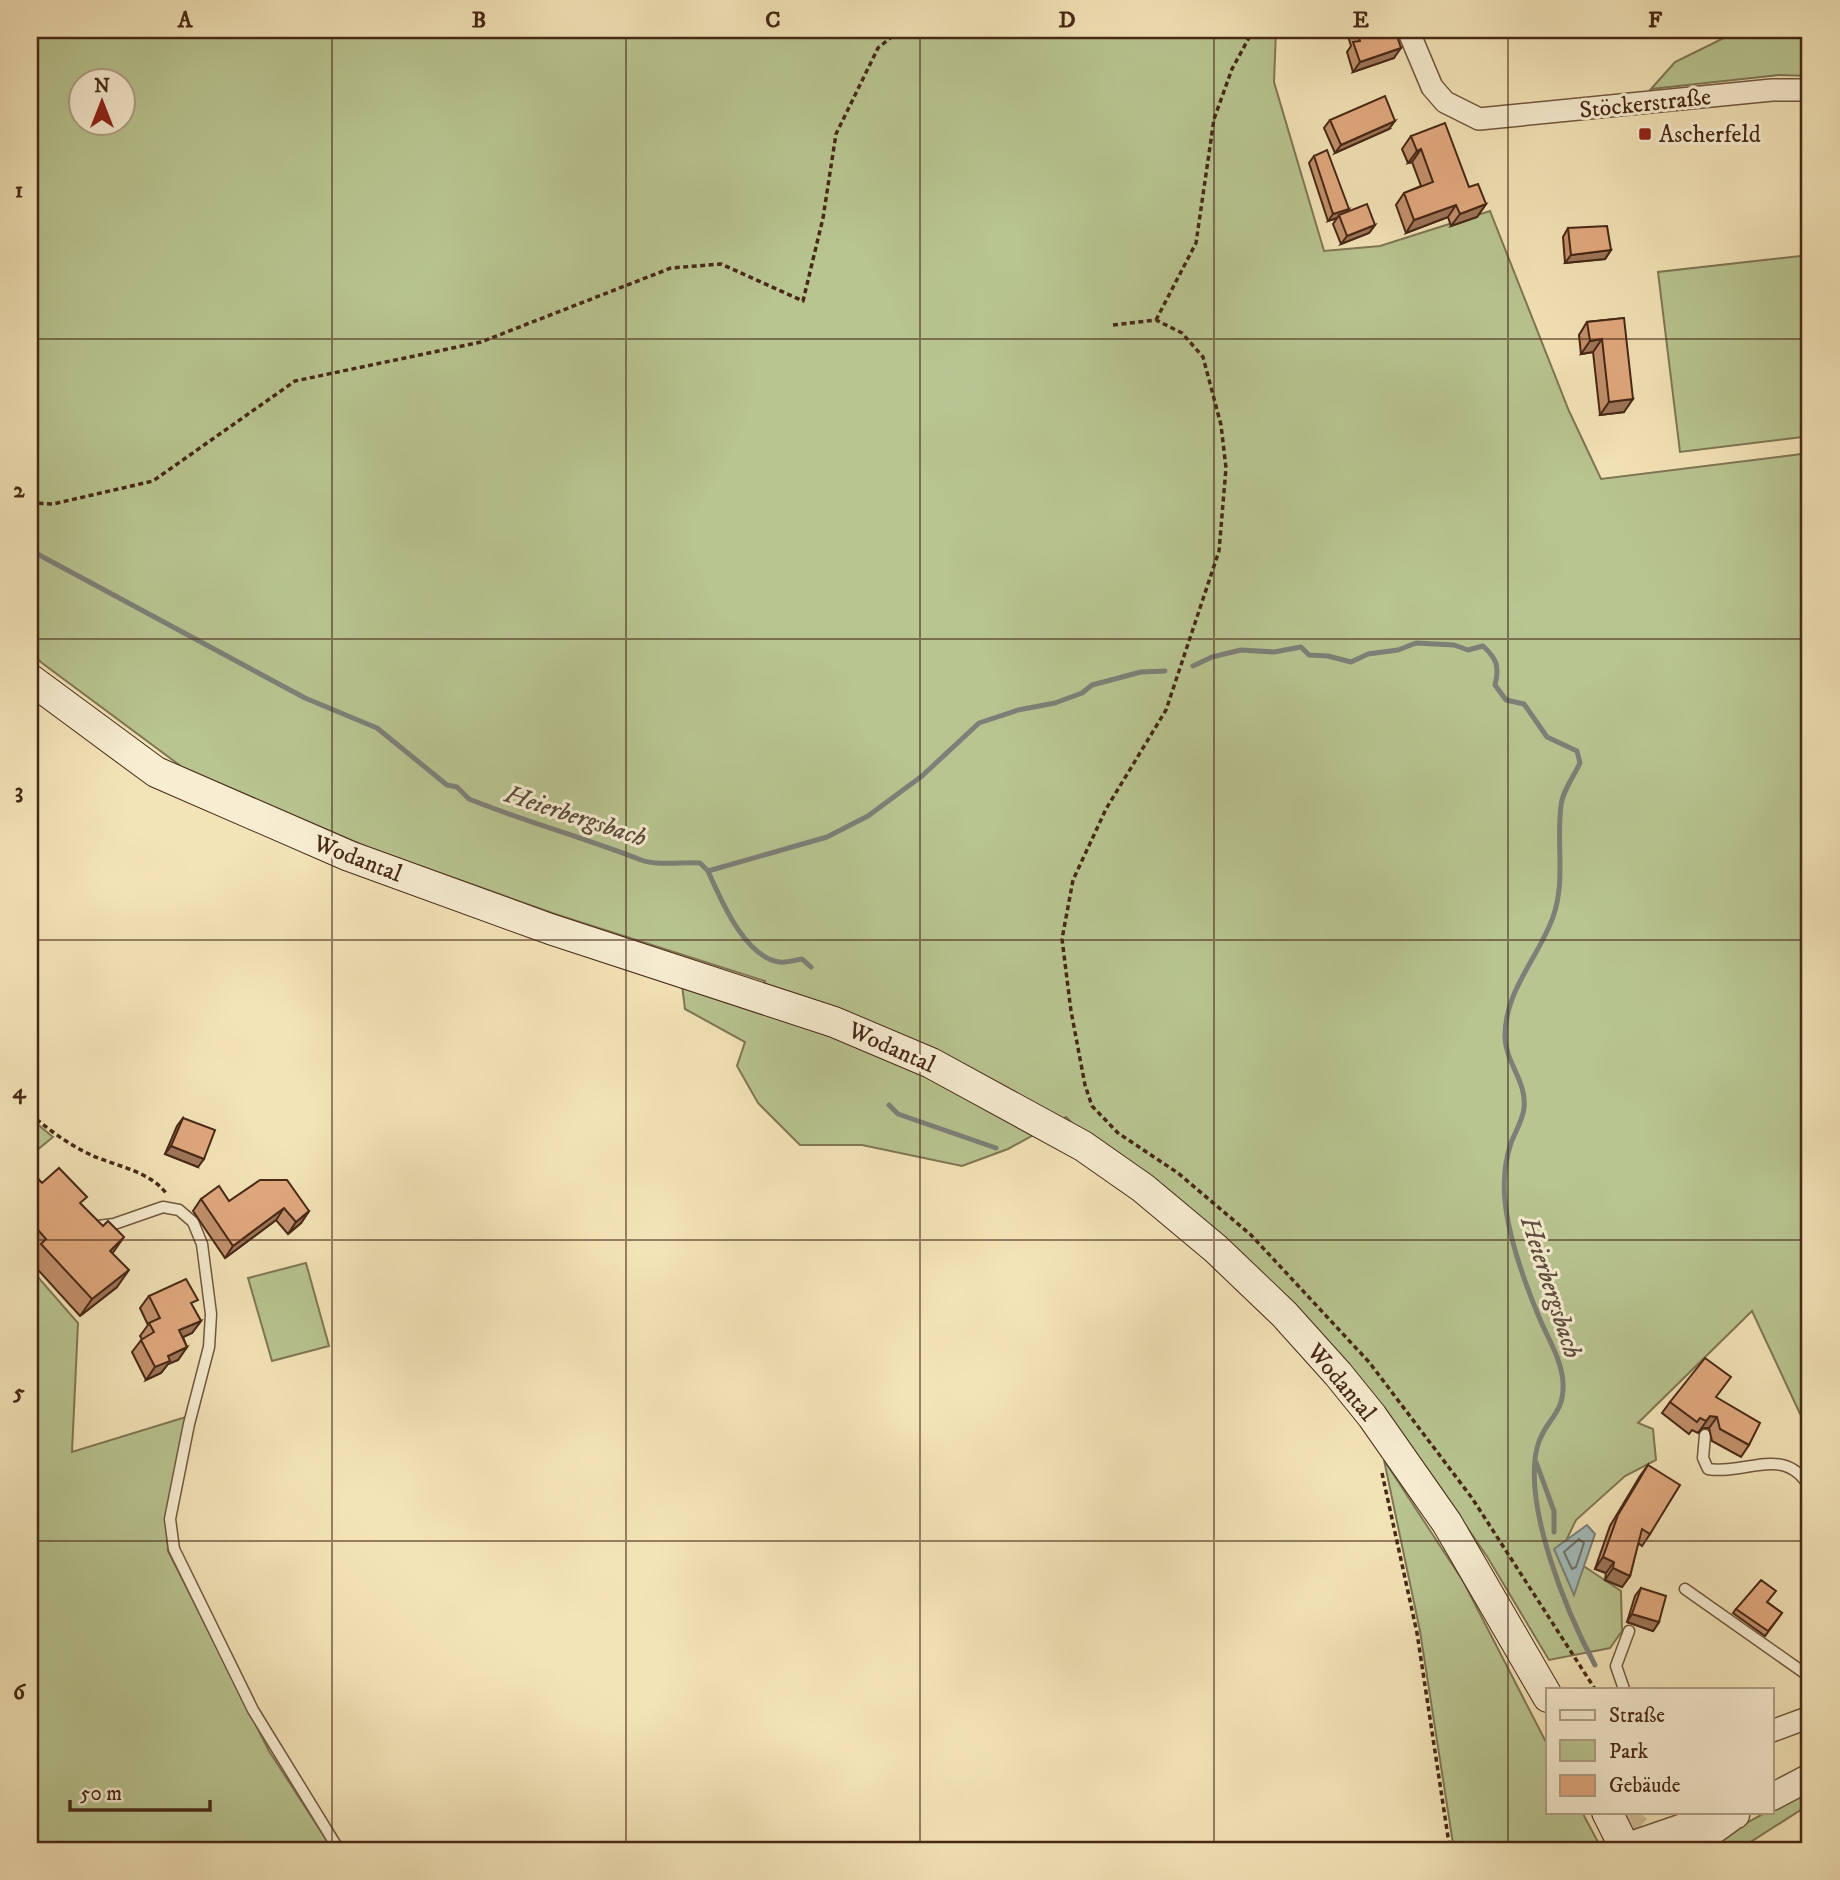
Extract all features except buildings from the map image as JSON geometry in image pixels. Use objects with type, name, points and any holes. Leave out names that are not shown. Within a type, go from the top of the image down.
[{"type":"main road","name":"Wodantal","points":[[30,679],[156,772],[349,856],[550,929],[834,1022],[931,1063],[1083,1146],[1143,1188],[1216,1249],[1284,1314],[1338,1374],[1372,1416],[1440,1513],[1516,1638],[1546,1693]]},
{"type":"main road","points":[[1608,1814],[1625,1849]]},
{"type":"street","name":"Stöckerstraße","points":[[1408,30],[1438,94],[1445,102],[1479,119],[1772,90],[1810,90]]},
{"type":"street","points":[[1773,1731],[1810,1717]]},
{"type":"street","points":[[1773,1796],[1810,1777]]},
{"type":"street","points":[[1625,1849],[1692,1824],[1735,1814]]},
{"type":"street","points":[[1691,1849],[1738,1814]]},
{"type":"lane","points":[[90,1227],[114,1224],[163,1207],[179,1210],[193,1222],[202,1244],[211,1314],[209,1347],[189,1424],[170,1519],[174,1549],[253,1710],[339,1850]]},
{"type":"lane","points":[[1706,1435],[1703,1458],[1708,1468],[1722,1471],[1783,1464],[1803,1476],[1810,1488]]},
{"type":"lane","points":[[1685,1589],[1810,1677]]},
{"type":"lane","points":[[1624,1688],[1616,1666],[1629,1631]]},
{"type":"path","points":[[30,503],[54,504],[153,481],[295,382],[481,342],[671,268],[721,264],[803,301],[823,218],[836,134],[878,48],[900,30]]},
{"type":"path","points":[[1156,320],[1196,243],[1214,119],[1232,69],[1251,34],[1250,30]]},
{"type":"path","points":[[1114,325],[1156,320],[1182,333],[1203,357],[1222,425],[1226,468],[1219,551],[1166,710],[1107,809],[1073,880],[1062,939],[1084,1085],[1091,1106],[1118,1133],[1178,1173],[1251,1235],[1369,1362],[1472,1498],[1594,1688]]},
{"type":"path","points":[[30,1114],[90,1154],[131,1169],[161,1186],[179,1210]]},
{"type":"path","points":[[1380,1462],[1416,1633],[1450,1850]]},
{"type":"green space","points":[[30,30],[1276,30],[1274,82],[1324,251],[1380,246],[1490,211],[1569,411],[1601,479],[1810,453],[1810,1435],[1752,1311],[1638,1423],[1653,1429],[1656,1460],[1625,1476],[1576,1520],[1561,1551],[1621,1591],[1622,1631],[1610,1648],[1549,1660],[1488,1558],[1434,1479],[1066,1117],[1008,1149],[962,1166],[862,1145],[800,1145],[758,1103],[737,1066],[745,1042],[685,1009],[682,985],[753,1003],[765,981],[558,915],[367,847],[182,767],[30,652]]},
{"type":"green space","points":[[1740,30],[1810,30],[1810,76],[1779,75],[1651,89],[1675,62]]},
{"type":"green space","points":[[1810,255],[1810,436],[1680,452],[1658,272]]},
{"type":"green space","points":[[30,1118],[53,1137],[30,1156]]},
{"type":"green space","points":[[306,1263],[329,1346],[272,1361],[248,1278]]},
{"type":"green space","points":[[30,1268],[78,1323],[72,1452],[186,1417],[166,1522],[168,1551],[269,1751],[333,1850],[30,1850]]},
{"type":"green space","points":[[1384,1460],[1463,1581],[1546,1742],[1546,1814],[1583,1814],[1598,1842],[1590,1850],[1454,1850],[1420,1631]]},
{"type":"green space","points":[[1810,1789],[1810,1804],[1738,1850],[1709,1850],[1748,1822],[1763,1814],[1773,1814],[1773,1809]]},
{"type":"water","points":[[1587,1525],[1595,1534],[1574,1595],[1554,1549]]},
{"type":"waterway","name":"Heierbergsbach","points":[[30,550],[305,698],[377,728],[447,785],[457,787],[469,799],[641,860],[700,863],[708,871],[827,837],[868,816],[922,776],[979,723],[1018,710],[1055,703],[1082,693],[1092,685],[1141,672],[1165,671]]},
{"type":"waterway","name":"Heierbergsbach","points":[[1193,666],[1212,657],[1241,650],[1274,652],[1301,647],[1309,655],[1328,656],[1351,662],[1368,654],[1398,650],[1416,643],[1454,645],[1468,650],[1483,646],[1496,663],[1495,685],[1506,700],[1524,704],[1547,737],[1577,751],[1580,763],[1561,806],[1557,903],[1547,932],[1516,990],[1506,1021],[1506,1047],[1520,1081],[1524,1108],[1509,1150],[1504,1186],[1507,1216],[1518,1260],[1533,1303],[1557,1357],[1563,1382],[1561,1403],[1544,1430],[1537,1448],[1534,1472],[1536,1499],[1550,1559],[1572,1617],[1595,1665]]},
{"type":"waterway","points":[[708,871],[736,926],[756,950],[767,958],[780,962],[802,959],[811,967]]},
{"type":"waterway","points":[[889,1105],[898,1114],[996,1148]]},
{"type":"waterway","points":[[1536,1462],[1554,1511],[1554,1532]]},
{"type":"tunnel","points":[[1608,1850],[1637,1814]]},
{"type":"place","name":"Ascherfeld","points":[[1645,134]]}]
